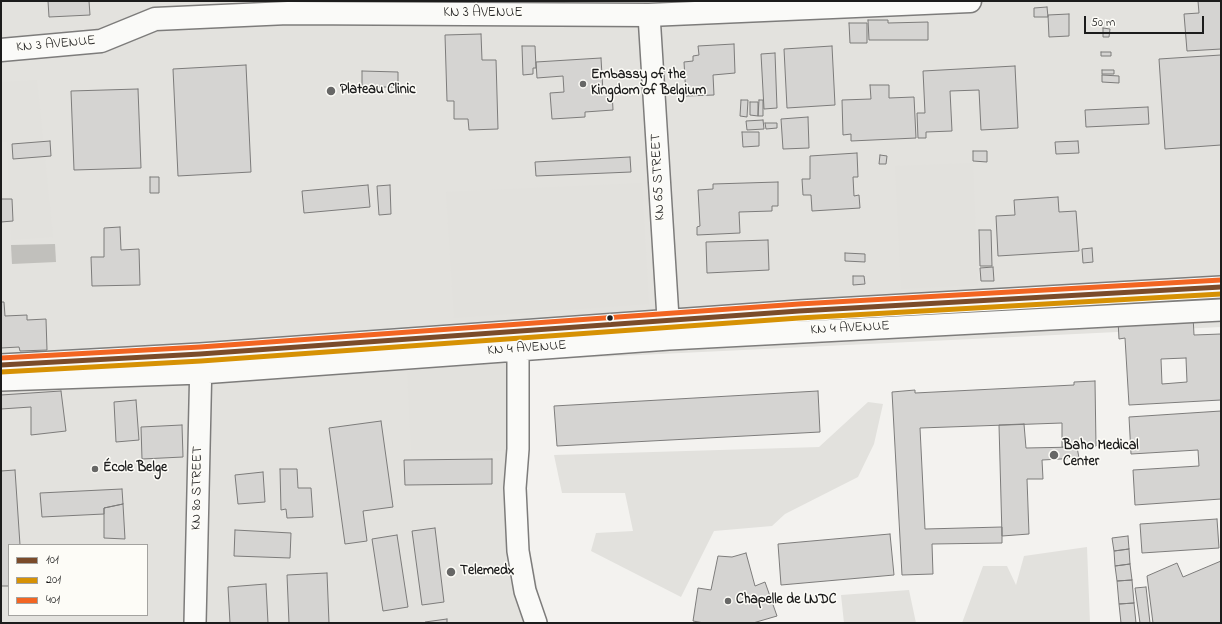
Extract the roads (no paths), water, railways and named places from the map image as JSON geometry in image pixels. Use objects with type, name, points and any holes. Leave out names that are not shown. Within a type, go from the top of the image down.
[{"type":"main road","name":"KN 3 AVENUE","points":[[1,50],[101,41],[156,19],[288,7],[649,15],[970,1]]},
{"type":"street","name":"KN 65 STREET","points":[[649,15],[668,330]]},
{"type":"street","name":"KN 4 AVENUE","points":[[1,366],[201,363],[518,350],[798,311],[1221,287]]},
{"type":"street","name":"KN 4 AVENUE","points":[[1,380],[201,363],[668,330],[799,332],[1221,310]]},
{"type":"street","points":[[798,311],[799,332]]},
{"type":"street","points":[[518,350],[518,449],[515,488],[518,551],[525,591],[536,623]]},
{"type":"street","name":"KN 80 STREET","points":[[195,623],[201,363]]},
{"type":"place","name":"Embassy of the Kingdom of Belgium","points":[[583,84]]},
{"type":"place","name":"Plateau Clinic","points":[[331,91]]},
{"type":"place","name":"Baho Medical Center","points":[[1054,455]]},
{"type":"place","name":"École Belge","points":[[95,469]]},
{"type":"place","name":"Telemedx","points":[[451,572]]},
{"type":"place","name":"Chapelle de LNDC","points":[[728,601]]}]
